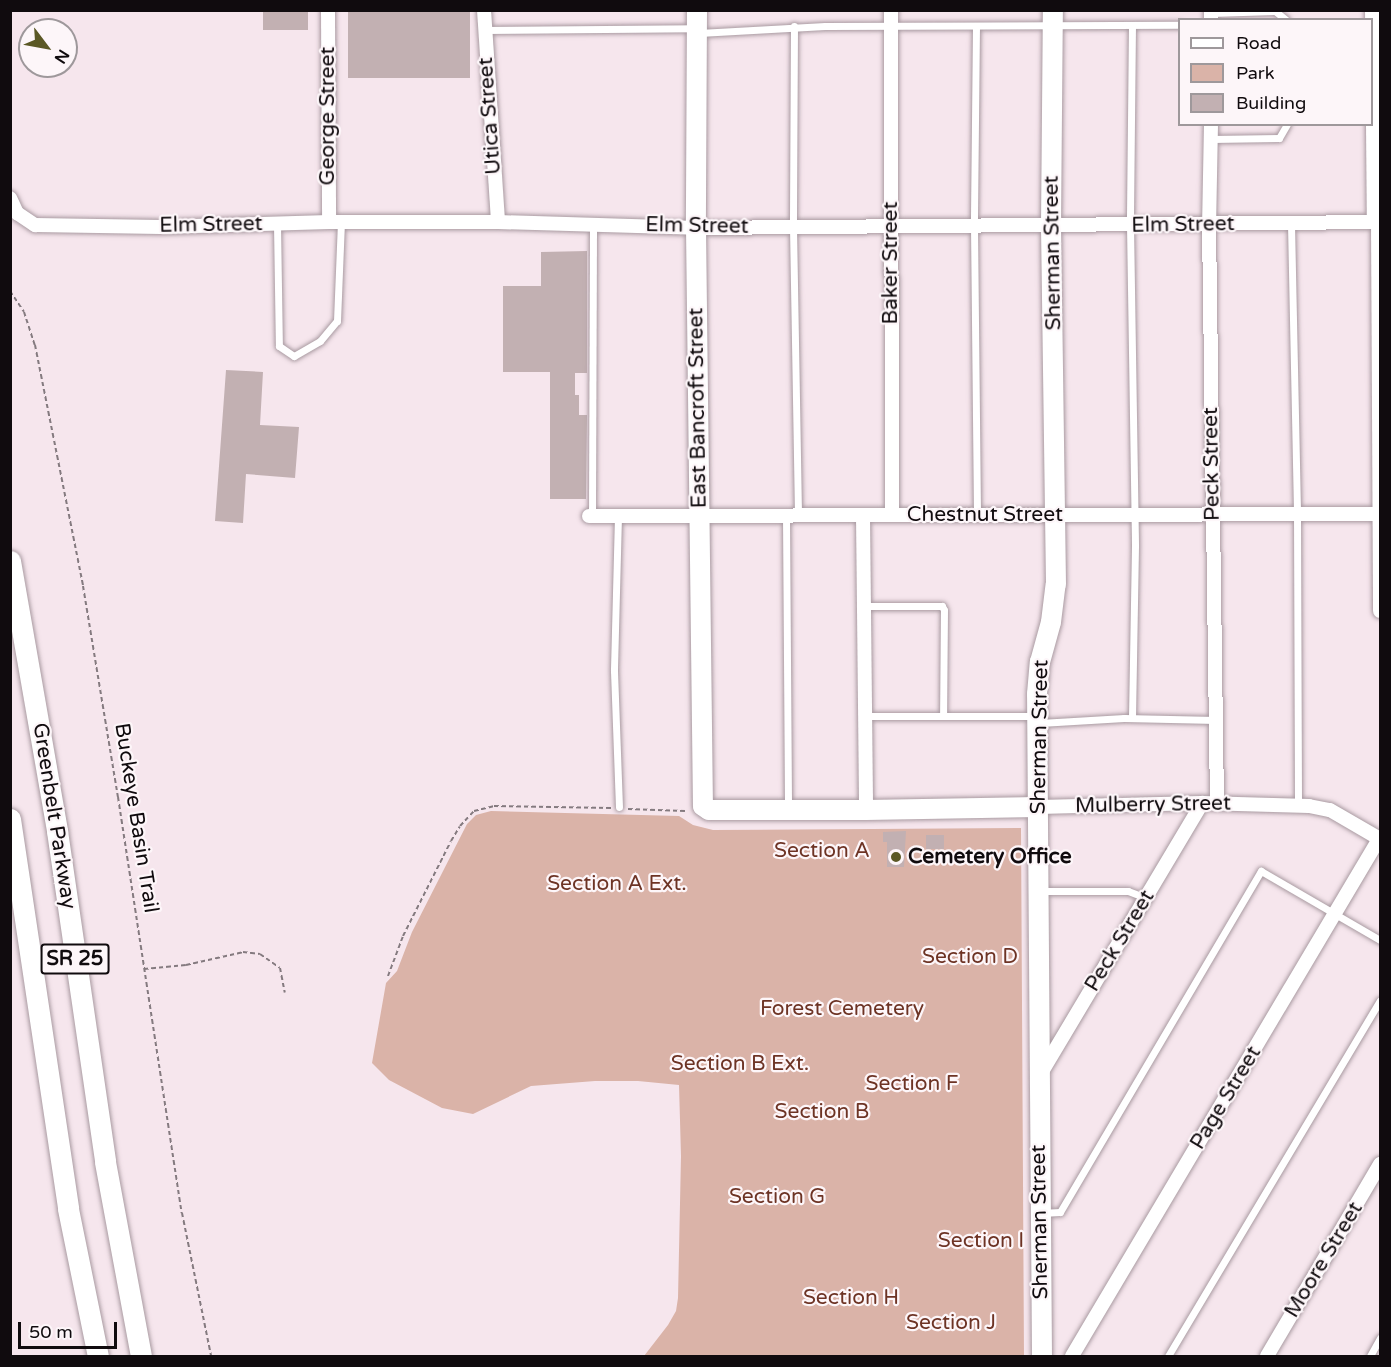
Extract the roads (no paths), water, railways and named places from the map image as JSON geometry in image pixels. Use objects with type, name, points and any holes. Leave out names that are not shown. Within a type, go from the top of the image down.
[{"type":"main road","name":"Greenbelt Parkway","points":[[10,561],[57,831],[105,1162],[141,1356]]},
{"type":"main road","name":"Greenbelt Parkway","points":[[10,819],[68,1209],[98,1356]]},
{"type":"street","name":"George Street","points":[[328,10],[335,222]]},
{"type":"street","name":"Utica Street","points":[[484,10],[498,222]]},
{"type":"street","name":"Baker Street","points":[[891,10],[892,515]]},
{"type":"street","points":[[1375,11],[1380,611]]},
{"type":"street","name":"Sherman Street","points":[[1042,1356],[1039,1213],[1037,719],[1040,662],[1051,622],[1056,584],[1057,514],[1051,226],[1053,18]]},
{"type":"street","name":"East Bancroft Street","points":[[694,808],[700,517],[696,228],[697,24]]},
{"type":"street","name":"Peck Street","points":[[1211,132],[1209,224],[1217,803]]},
{"type":"street","name":"Elm Street","points":[[10,198],[17,213],[35,225],[161,227],[335,222],[498,222],[696,228],[1377,222]]},
{"type":"street","name":"Chestnut Street","points":[[591,516],[1380,514]]},
{"type":"street","points":[[863,515],[866,810]]},
{"type":"street","name":"Peck Street","points":[[1038,1078],[1202,803]]},
{"type":"street","name":"Mulberry Street","points":[[694,808],[709,810],[866,810],[1202,803],[1298,805],[1330,810],[1380,839]]},
{"type":"street","name":"Page Street","points":[[1072,1356],[1380,839]]},
{"type":"street","name":"Moore Street","points":[[1267,1356],[1380,1164]]},
{"type":"lane","points":[[1211,14],[1275,11],[1285,18]]},
{"type":"lane","points":[[484,30],[697,24],[976,26],[1053,18],[1132,25],[1178,25]]},
{"type":"lane","points":[[1132,25],[1130,225],[1134,513],[1132,718]]},
{"type":"lane","points":[[788,809],[794,26]]},
{"type":"lane","points":[[976,26],[974,226],[977,515]]},
{"type":"lane","points":[[1211,132],[1279,138],[1286,126]]},
{"type":"lane","points":[[277,224],[279,346],[294,356],[320,341],[337,321],[335,222]]},
{"type":"lane","points":[[591,516],[592,224]]},
{"type":"lane","points":[[1291,224],[1297,514],[1298,805]]},
{"type":"lane","points":[[618,516],[614,671],[619,807]]},
{"type":"lane","points":[[864,606],[942,606],[944,610],[944,716]]},
{"type":"lane","points":[[865,716],[1216,720]]},
{"type":"lane","points":[[1039,1213],[1060,1212],[1262,871],[1380,940]]},
{"type":"lane","points":[[1038,891],[1128,891],[1146,898]]},
{"type":"lane","points":[[1168,1356],[1380,1000]]},
{"type":"lane","points":[[1370,1356],[1380,1338]]},
{"type":"place","name":"Cemetery Office","points":[[896,857]]},
{"type":"park label","name":"Section A","points":[[822,851]]},
{"type":"park label","name":"Section A Ext.","points":[[617,884]]},
{"type":"park label","name":"Section D","points":[[970,957]]},
{"type":"park label","name":"Forest Cemetery","points":[[842,1009]]},
{"type":"park label","name":"Section B Ext.","points":[[740,1064]]},
{"type":"park label","name":"Section F","points":[[912,1084]]},
{"type":"park label","name":"Section B","points":[[822,1112]]},
{"type":"park label","name":"Section G","points":[[777,1197]]},
{"type":"park label","name":"Section I","points":[[981,1241]]},
{"type":"park label","name":"Section H","points":[[851,1298]]},
{"type":"park label","name":"Section J","points":[[951,1323]]}]
